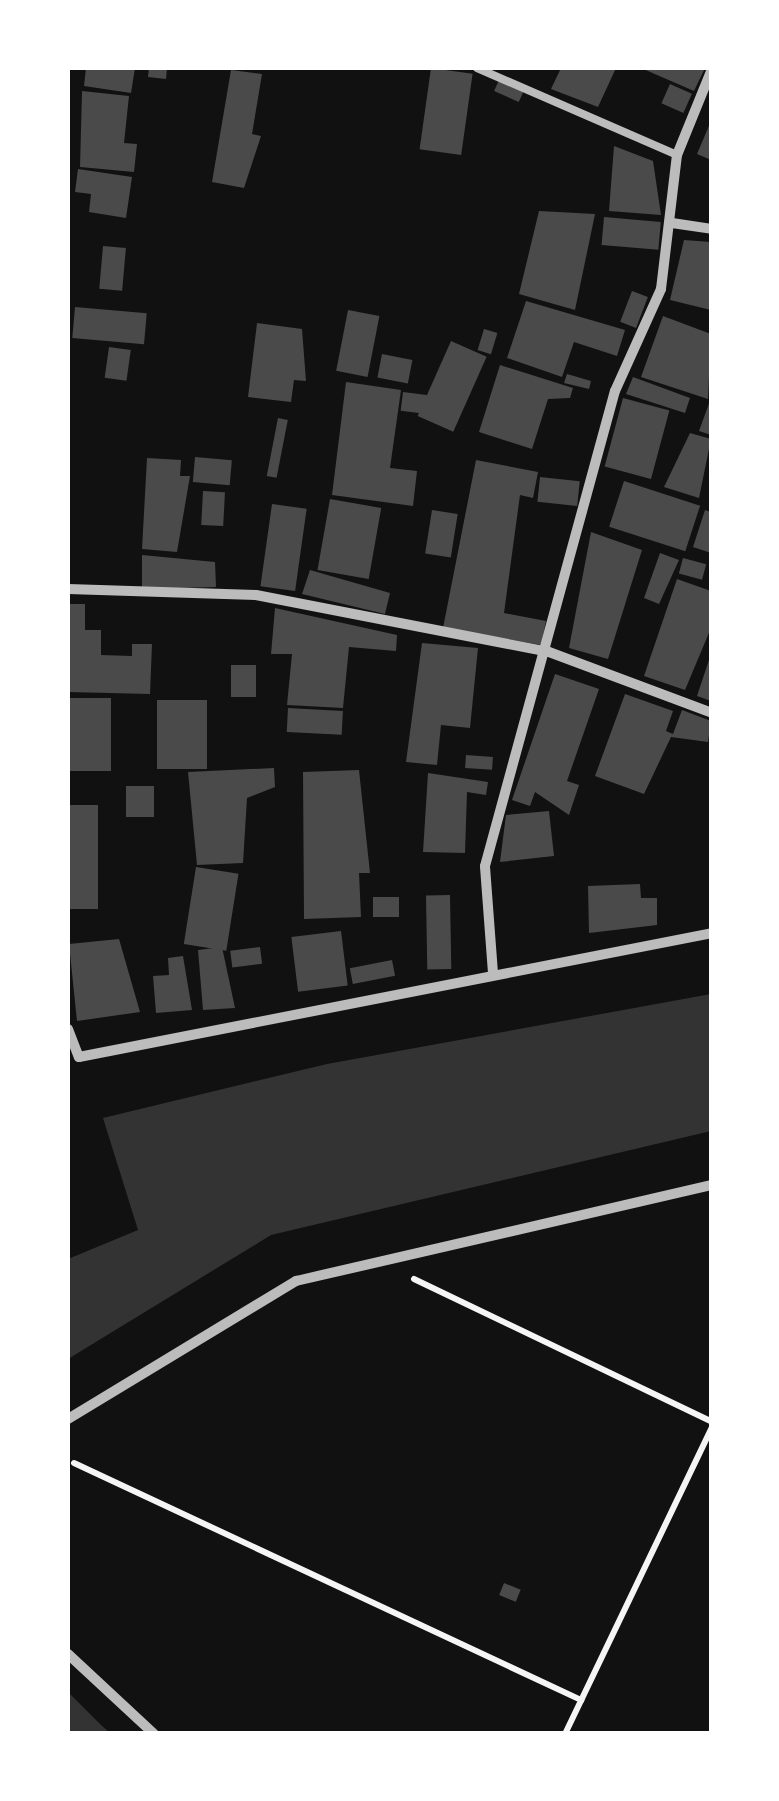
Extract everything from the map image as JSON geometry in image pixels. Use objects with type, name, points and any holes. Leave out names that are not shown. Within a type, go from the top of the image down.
[{"type":"street","points":[[493,974],[484,866],[548,652],[615,391],[660,290],[672,223],[677,155],[712,69]]},
{"type":"street","points":[[672,223],[712,229]]},
{"type":"street","points":[[68,589],[256,595],[548,652],[712,713]]},
{"type":"street","points":[[68,1028],[79,1057],[712,933]]},
{"type":"street","points":[[68,1419],[212,1325],[296,1281],[373,1259],[712,1184]]},
{"type":"street","points":[[68,1654],[154,1734]]},
{"type":"lane","points":[[477,68],[677,155]]},
{"type":"path","points":[[373,1259],[712,1425],[565,1734]]},
{"type":"path","points":[[74,1463],[581,1700]]},
{"type":"shaded area","points":[[711,994],[711,1131],[271,1235],[68,1359],[68,1259],[138,1230],[103,1118],[327,1064]]},
{"type":"shaded area","points":[[68,1692],[100,1724],[110,1733],[68,1733]]},
{"type":"building","points":[[86,68],[135,68],[131,93],[84,86]]},
{"type":"building","points":[[149,68],[167,68],[166,79],[148,77]]},
{"type":"building","points":[[431,68],[473,74],[461,155],[420,149]]},
{"type":"building","points":[[561,68],[616,68],[598,107],[551,89]]},
{"type":"building","points":[[641,68],[705,68],[694,91]]},
{"type":"building","points":[[231,70],[262,74],[252,134],[261,136],[244,188],[212,182]]},
{"type":"building","points":[[499,80],[524,91],[519,102],[494,91]]},
{"type":"building","points":[[670,84],[692,94],[683,113],[661,103]]},
{"type":"building","points":[[82,91],[129,96],[124,143],[137,144],[134,172],[80,167]]},
{"type":"building","points":[[711,121],[711,160],[697,154]]},
{"type":"building","points":[[614,146],[653,161],[661,215],[609,211]]},
{"type":"building","points":[[78,169],[132,177],[126,218],[89,212],[91,194],[75,192]]},
{"type":"building","points":[[539,211],[595,214],[575,310],[519,294]]},
{"type":"building","points":[[604,217],[661,222],[658,250],[602,245]]},
{"type":"building","points":[[684,240],[711,242],[711,310],[670,300]]},
{"type":"building","points":[[103,246],[126,248],[122,291],[99,289]]},
{"type":"building","points":[[632,291],[648,297],[636,328],[620,322]]},
{"type":"building","points":[[526,301],[625,330],[617,356],[574,342],[562,377],[507,358]]},
{"type":"building","points":[[75,307],[147,313],[144,344],[72,338]]},
{"type":"building","points":[[348,310],[379,316],[368,377],[336,371]]},
{"type":"building","points":[[663,316],[711,334],[708,399],[641,377]]},
{"type":"building","points":[[257,323],[302,329],[306,381],[294,380],[291,402],[248,397]]},
{"type":"building","points":[[484,329],[497,333],[491,354],[478,350]]},
{"type":"building","points":[[451,341],[487,357],[453,432],[418,416]]},
{"type":"building","points":[[109,347],[131,350],[126,381],[105,378]]},
{"type":"building","points":[[382,354],[412,360],[408,383],[377,378]]},
{"type":"building","points":[[500,365],[573,388],[570,398],[548,399],[532,449],[479,432]]},
{"type":"building","points":[[567,374],[591,381],[589,389],[564,383]]},
{"type":"building","points":[[633,377],[690,398],[685,413],[626,394]]},
{"type":"building","points":[[346,382],[401,390],[390,468],[417,471],[413,506],[332,495]]},
{"type":"building","points":[[403,392],[429,395],[426,414],[401,411]]},
{"type":"building","points":[[623,398],[669,410],[651,479],[605,467]]},
{"type":"building","points":[[711,398],[711,435],[699,431]]},
{"type":"building","points":[[278,418],[288,420],[277,478],[267,476]]},
{"type":"building","points":[[690,433],[711,439],[699,498],[664,487]]},
{"type":"building","points":[[195,457],[232,460],[230,485],[193,482]]},
{"type":"building","points":[[147,458],[181,460],[180,476],[190,476],[177,552],[142,549]]},
{"type":"building","points":[[476,460],[538,472],[533,498],[520,495],[504,613],[546,621],[541,645],[443,628]]},
{"type":"building","points":[[540,477],[580,481],[577,506],[537,502]]},
{"type":"building","points":[[624,481],[700,506],[685,551],[609,527]]},
{"type":"building","points":[[203,491],[225,492],[223,526],[201,525]]},
{"type":"building","points":[[330,499],[381,508],[369,579],[317,570]]},
{"type":"building","points":[[272,504],[307,509],[295,591],[260,586]]},
{"type":"building","points":[[432,510],[458,514],[451,558],[425,553]]},
{"type":"building","points":[[705,510],[711,512],[711,553],[693,547]]},
{"type":"building","points":[[591,532],[642,550],[608,659],[569,648]]},
{"type":"building","points":[[660,553],[679,560],[659,604],[644,598]]},
{"type":"building","points":[[142,555],[215,562],[216,587],[142,589]]},
{"type":"building","points":[[683,558],[706,564],[702,580],[679,573]]},
{"type":"building","points":[[310,570],[390,593],[385,614],[302,594]]},
{"type":"building","points":[[677,579],[711,591],[711,628],[685,690],[644,676]]},
{"type":"building","points":[[68,604],[85,604],[85,630],[101,630],[101,655],[132,656],[132,644],[152,644],[150,694],[68,692]]},
{"type":"building","points":[[275,608],[397,635],[396,651],[349,647],[343,708],[287,705],[292,654],[271,654]]},
{"type":"building","points":[[422,643],[478,648],[470,728],[441,725],[437,765],[406,762]]},
{"type":"building","points":[[711,654],[711,701],[697,696]]},
{"type":"building","points":[[231,665],[256,665],[256,697],[231,697]]},
{"type":"building","points":[[555,674],[599,689],[567,781],[579,785],[569,815],[535,792],[530,806],[512,800]]},
{"type":"building","points":[[625,694],[673,711],[666,731],[673,734],[682,710],[711,721],[708,742],[671,737],[644,794],[595,776]]},
{"type":"building","points":[[68,698],[111,698],[111,771],[68,771]]},
{"type":"building","points":[[157,700],[207,700],[207,769],[157,769]]},
{"type":"building","points":[[288,708],[343,711],[342,735],[287,732]]},
{"type":"building","points":[[466,755],[493,757],[492,770],[465,768]]},
{"type":"building","points":[[274,768],[275,787],[247,798],[243,863],[197,865],[188,772]]},
{"type":"building","points":[[359,770],[370,873],[359,873],[361,917],[304,919],[303,772]]},
{"type":"building","points":[[428,773],[488,782],[486,795],[467,792],[465,853],[423,852]]},
{"type":"building","points":[[126,786],[154,786],[154,817],[126,817]]},
{"type":"building","points":[[68,805],[98,805],[98,909],[68,909]]},
{"type":"building","points":[[549,811],[554,856],[500,862],[506,815]]},
{"type":"building","points":[[196,867],[238,874],[226,951],[184,944]]},
{"type":"building","points":[[640,884],[641,898],[657,898],[657,925],[589,933],[588,886]]},
{"type":"building","points":[[426,895],[450,895],[451,969],[427,969]]},
{"type":"building","points":[[373,897],[399,897],[399,917],[373,917]]},
{"type":"building","points":[[341,931],[348,986],[298,992],[291,937]]},
{"type":"building","points":[[119,939],[140,1012],[77,1021],[69,944]]},
{"type":"building","points":[[222,947],[235,1008],[203,1010],[198,950]]},
{"type":"building","points":[[260,947],[262,964],[232,968],[230,951]]},
{"type":"building","points":[[183,956],[192,1010],[156,1013],[153,976],[169,975],[168,958]]},
{"type":"building","points":[[392,960],[395,976],[353,984],[350,968]]},
{"type":"building","points":[[504,1583],[521,1590],[516,1602],[499,1595]]}]
